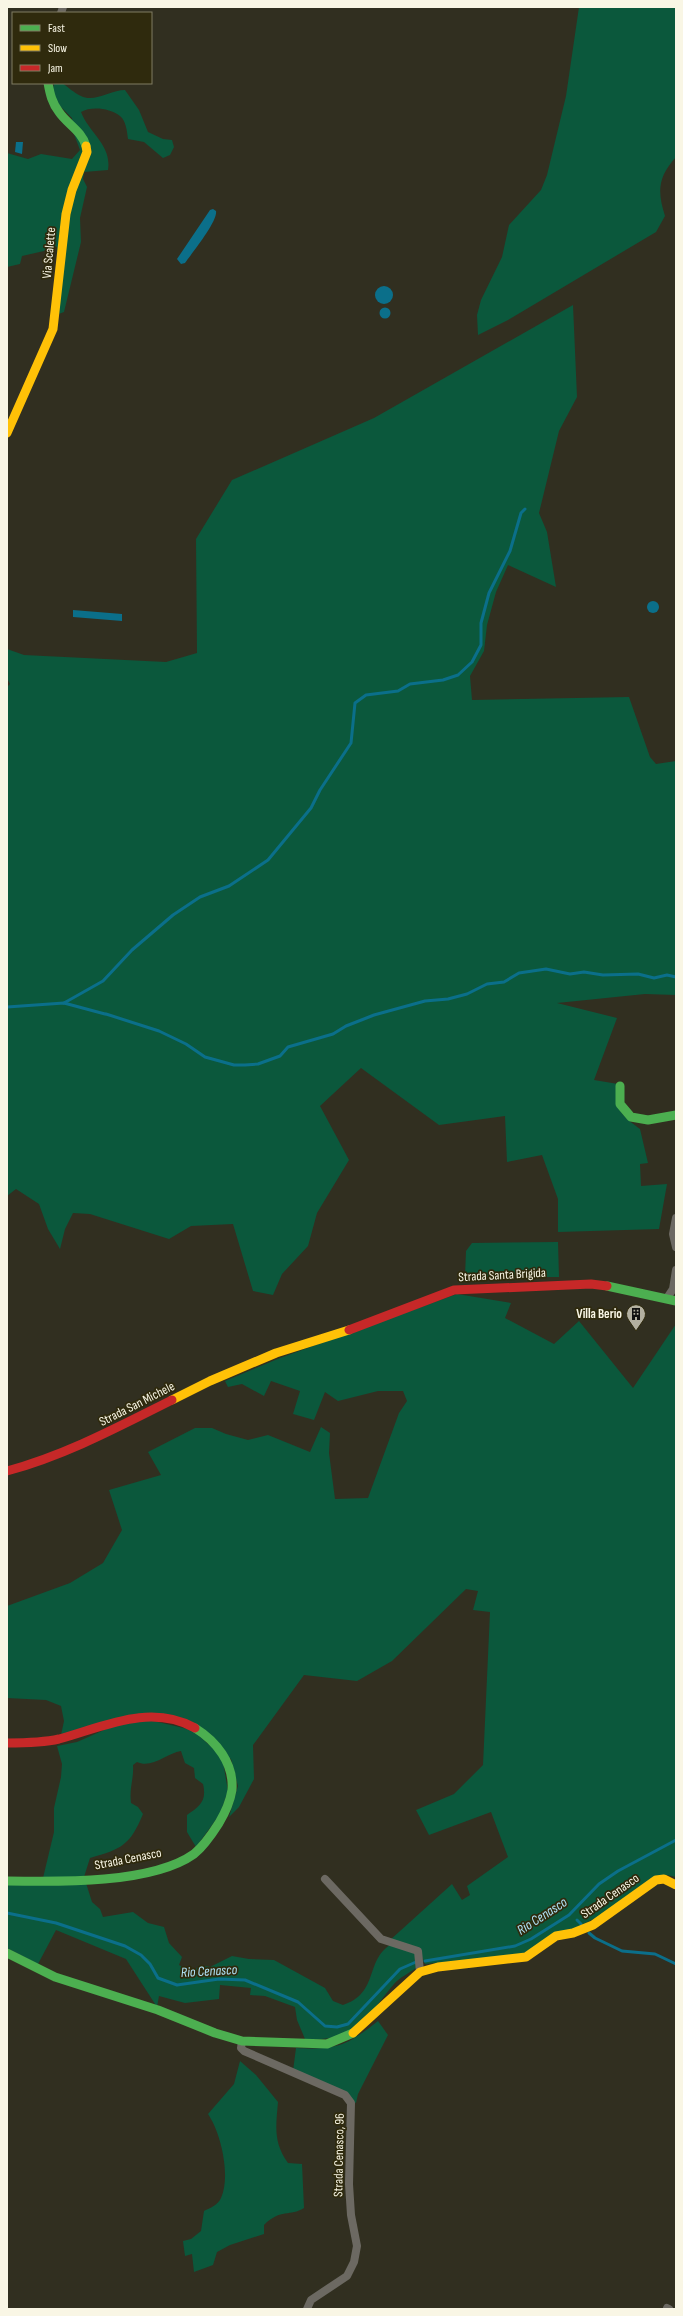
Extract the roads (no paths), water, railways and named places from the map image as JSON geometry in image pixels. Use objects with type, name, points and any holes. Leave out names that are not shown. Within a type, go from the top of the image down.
[{"type":"street","name":"Via Scalette","points":[[7,433],[25,389],[47,345],[53,329],[66,214],[72,190],[87,152],[84,138],[59,113],[52,100],[48,84]]},
{"type":"street","points":[[620,1086],[620,1104],[631,1117],[648,1120],[676,1115]]},
{"type":"street","points":[[676,1218],[673,1234],[676,1247]]},
{"type":"street","points":[[667,1298],[673,1289],[676,1270]]},
{"type":"street","name":"Strada Santa Brigida","points":[[276,1353],[331,1338],[390,1313],[454,1290],[592,1284],[676,1301]]},
{"type":"street","name":"Strada San Michele","points":[[7,1471],[40,1462],[87,1443],[210,1381],[276,1353]]},
{"type":"street","name":"Strada Cenasco","points":[[7,1743],[45,1742],[121,1718],[145,1716],[168,1718],[193,1726],[216,1744],[228,1760],[232,1785],[226,1810],[214,1832],[192,1855],[165,1867],[135,1874],[70,1882],[7,1881]]},
{"type":"street","points":[[325,1879],[381,1939],[418,1951],[420,1972]]},
{"type":"street","name":"Strada Cenasco","points":[[7,1953],[55,1977],[158,2010],[242,2044],[327,2044],[352,2034],[420,1972],[438,1967],[526,1957],[556,1936],[573,1934],[593,1925],[656,1880],[664,1879],[676,1885]]},
{"type":"street","name":"Strada Cenasco, 96","points":[[242,2044],[345,2095],[352,2103],[349,2184],[351,2215],[357,2246],[354,2262],[347,2276],[311,2300],[307,2309]]},
{"type":"water","points":[[16,142],[23,142],[22,154],[15,152]]},
{"type":"water","points":[[213,209],[216,211],[216,216],[209,229],[185,263],[181,264],[177,259],[210,210]]},
{"type":"water","points":[[384,286],[390,289],[393,295],[390,301],[384,304],[378,301],[375,295],[378,289]]},
{"type":"water","points":[[385,307],[389,309],[391,313],[389,317],[385,319],[381,317],[379,313],[381,309]]},
{"type":"water","points":[[651,601],[655,601],[659,607],[655,613],[651,613],[647,609],[647,605]]},
{"type":"water","points":[[73,610],[122,614],[122,621],[73,617]]},
{"type":"waterway","points":[[64,1003],[103,981],[132,950],[173,915],[200,897],[229,886],[268,860],[311,808],[320,790],[351,743],[355,703],[366,695],[398,691],[410,684],[443,680],[458,675],[472,662],[481,645],[481,623],[489,593],[510,551],[521,513],[525,509]]},
{"type":"waterway","points":[[106,1014],[159,1031],[186,1044],[205,1057],[234,1065],[245,1065],[258,1064],[280,1056],[288,1047],[333,1034],[346,1026],[374,1015],[425,1001],[448,999],[467,994],[487,984],[504,982],[519,973],[546,969],[570,974],[584,972],[603,975],[638,974],[654,978],[667,975],[676,977]]},
{"type":"waterway","points":[[7,1007],[64,1003],[105,1014]]},
{"type":"waterway","name":"Rio Cenasco","points":[[425,1961],[515,1946],[531,1939],[569,1915],[599,1884],[618,1871],[676,1840]]},
{"type":"waterway","name":"Rio Cenasco","points":[[7,1913],[56,1923],[125,1946],[141,1955],[150,1964],[158,1978],[177,1985],[219,1979],[245,1980],[298,2002],[325,2026],[337,2027],[348,2024],[400,1969],[416,1962]]},
{"type":"waterway","points":[[577,1920],[581,1924]]},
{"type":"waterway","points":[[589,1933],[595,1938],[622,1951],[655,1954],[676,1964]]},
{"type":"place","name":"Villa Berio","points":[[636,1331]]}]
